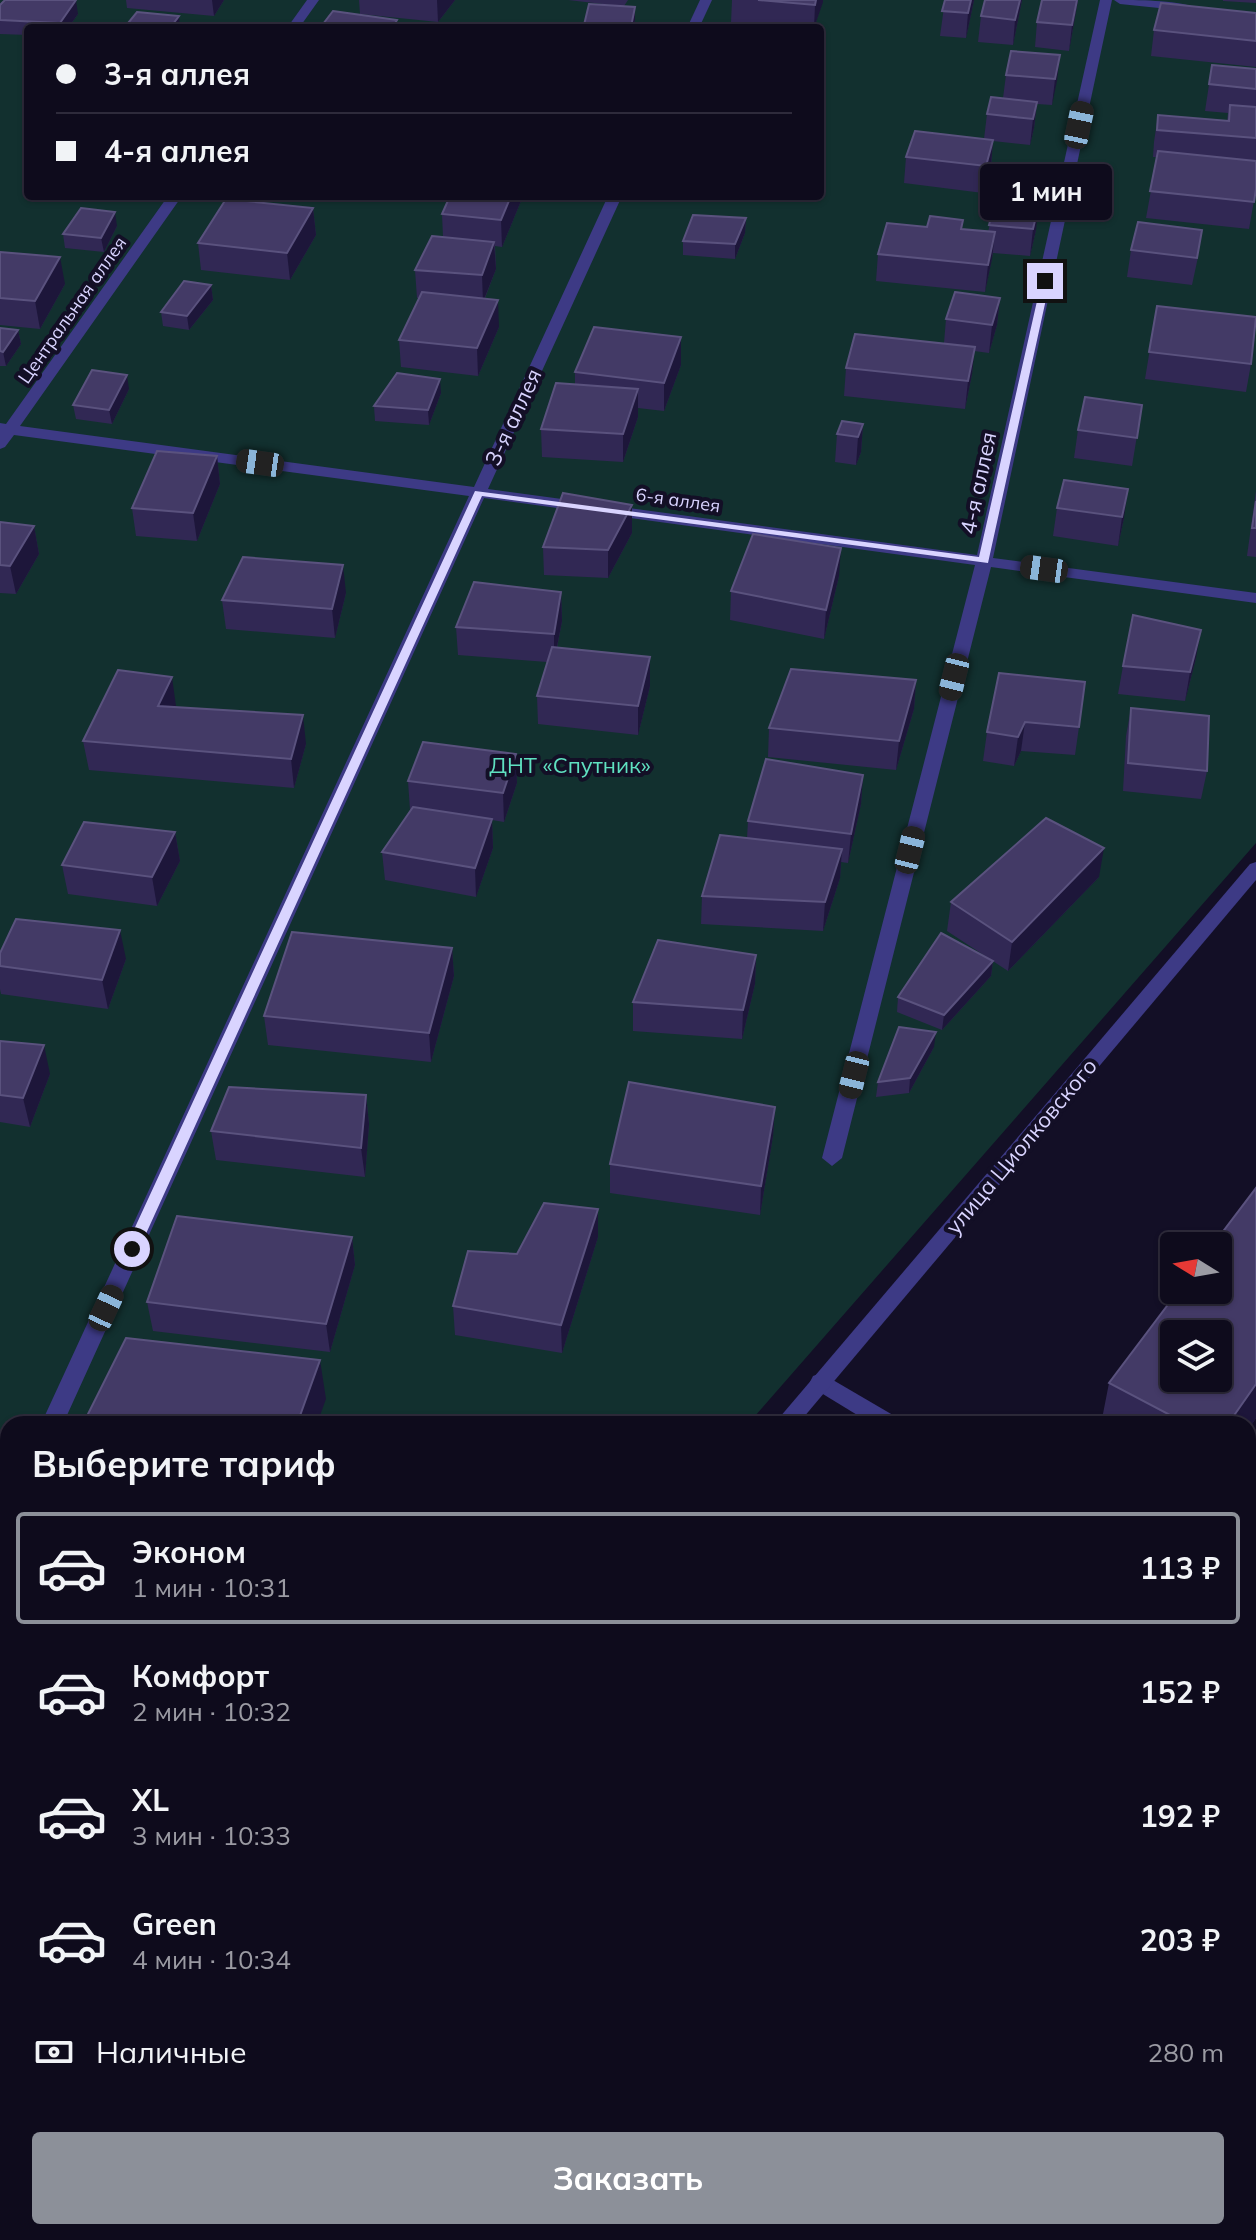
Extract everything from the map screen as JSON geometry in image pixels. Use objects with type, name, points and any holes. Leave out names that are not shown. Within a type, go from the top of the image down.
[{"type":"street","points":[[296,24],[313,0]]},
{"type":"street","points":[[695,24],[706,0]]},
{"type":"street","name":"4-я аллея","points":[[832,1158],[984,561],[1106,0]]},
{"type":"street","points":[[1120,0],[1196,8]]},
{"type":"street","name":"Центральная аллея","points":[[0,444],[5,429],[172,200]]},
{"type":"street","name":"3-я аллея","points":[[56,1416],[613,200]]},
{"type":"street","name":"6-я аллея","points":[[5,429],[1256,598]]},
{"type":"street","name":"улица Циолковского","points":[[792,1416],[1256,868]]},
{"type":"street","points":[[821,1382],[877,1416]]},
{"type":"green space","name":"ДНТ «Спутник»","points":[[0,0],[1256,0],[1256,843],[755,1416],[0,1416]]},
{"type":"building","points":[[5,0],[76,0],[60,23],[0,20],[0,5]]},
{"type":"building","points":[[758,0],[816,0],[815,5]]},
{"type":"building","points":[[945,0],[971,0],[968,13],[942,11]]},
{"type":"building","points":[[985,0],[1020,0],[1015,20],[981,16]]},
{"type":"building","points":[[1042,0],[1077,0],[1072,25],[1037,22]]},
{"type":"building","points":[[1161,3],[1256,13],[1256,41],[1154,30]]},
{"type":"building","points":[[589,4],[635,7],[632,24],[584,24]]},
{"type":"building","points":[[333,11],[397,20],[394,24],[323,24]]},
{"type":"building","points":[[137,12],[179,16],[173,24],[127,24]]},
{"type":"building","points":[[1011,51],[1060,55],[1055,79],[1006,75]]},
{"type":"building","points":[[1212,65],[1256,69],[1256,89],[1209,84]]},
{"type":"building","points":[[991,97],[1037,102],[1033,119],[987,114]]},
{"type":"building","points":[[1230,105],[1256,107],[1256,138],[1157,130],[1158,115],[1229,121]]},
{"type":"building","points":[[915,131],[993,140],[986,166],[906,157]]},
{"type":"building","points":[[1158,151],[1256,161],[1254,202],[1150,191]]},
{"type":"building","points":[[996,199],[1039,204],[1033,229],[989,225]]},
{"type":"building","points":[[225,200],[313,208],[287,253],[198,243]]},
{"type":"building","points":[[448,200],[509,200],[501,220],[442,214]]},
{"type":"building","points":[[81,208],[115,212],[101,238],[63,234]]},
{"type":"building","points":[[693,215],[746,218],[735,244],[683,241]]},
{"type":"building","points":[[930,216],[963,220],[961,229],[995,232],[988,265],[878,254],[887,223],[927,227]]},
{"type":"building","points":[[1138,222],[1202,230],[1197,258],[1131,250]]},
{"type":"building","points":[[432,236],[494,242],[482,275],[415,270]]},
{"type":"building","points":[[0,252],[60,257],[35,301],[0,298]]},
{"type":"building","points":[[184,281],[211,285],[187,316],[161,312]]},
{"type":"building","points":[[422,292],[498,300],[477,348],[399,340]]},
{"type":"building","points":[[955,292],[1000,298],[992,325],[946,319]]},
{"type":"building","points":[[1157,306],[1256,317],[1251,364],[1149,352]]},
{"type":"building","points":[[594,327],[681,337],[664,383],[575,372]]},
{"type":"building","points":[[0,328],[18,330],[3,352],[0,351]]},
{"type":"building","points":[[855,334],[975,347],[968,381],[846,368]]},
{"type":"building","points":[[92,370],[127,375],[109,410],[73,405]]},
{"type":"building","points":[[397,373],[440,379],[428,410],[374,406]]},
{"type":"building","points":[[556,383],[638,389],[623,434],[541,429]]},
{"type":"building","points":[[1085,397],[1142,405],[1137,438],[1078,430]]},
{"type":"building","points":[[842,421],[863,424],[858,437],[837,434]]},
{"type":"building","points":[[157,451],[217,456],[193,513],[132,508]]},
{"type":"building","points":[[1064,480],[1128,489],[1122,517],[1057,508]]},
{"type":"building","points":[[563,493],[632,505],[608,550],[543,547]]},
{"type":"building","points":[[1256,501],[1256,528],[1252,528]]},
{"type":"building","points":[[0,522],[34,526],[10,566],[0,565]]},
{"type":"building","points":[[753,534],[841,548],[826,610],[731,591]]},
{"type":"building","points":[[243,557],[343,565],[332,609],[222,600]]},
{"type":"building","points":[[474,582],[561,592],[554,634],[456,627]]},
{"type":"building","points":[[1133,615],[1201,630],[1190,672],[1123,666]]},
{"type":"building","points":[[552,647],[650,657],[638,706],[537,696]]},
{"type":"building","points":[[791,669],[916,680],[899,741],[769,728]]},
{"type":"building","points":[[118,670],[172,677],[158,706],[303,715],[291,759],[83,741]]},
{"type":"building","points":[[999,673],[1085,682],[1079,727],[1025,722],[1018,737],[987,732]]},
{"type":"building","points":[[1131,708],[1209,716],[1207,771],[1128,763]]},
{"type":"building","points":[[423,742],[516,754],[503,793],[408,781]]},
{"type":"building","points":[[766,759],[863,775],[851,834],[748,821]]},
{"type":"building","points":[[413,807],[492,819],[475,868],[382,852]]},
{"type":"building","points":[[1046,818],[1104,848],[1012,942],[951,902]]},
{"type":"building","points":[[84,822],[175,832],[152,877],[62,865]]},
{"type":"building","points":[[720,835],[842,849],[825,902],[702,896]]},
{"type":"building","points":[[16,919],[120,930],[102,980],[0,966],[0,953]]},
{"type":"building","points":[[292,932],[452,948],[429,1033],[264,1016]]},
{"type":"building","points":[[941,933],[993,961],[944,1015],[898,997]]},
{"type":"building","points":[[658,940],[756,955],[743,1010],[633,1002]]},
{"type":"building","points":[[899,1027],[936,1032],[910,1078],[878,1082]]},
{"type":"building","points":[[0,1041],[44,1045],[23,1098],[0,1095]]},
{"type":"building","points":[[629,1082],[775,1107],[761,1186],[610,1164]]},
{"type":"building","points":[[229,1087],[366,1095],[361,1148],[211,1131]]},
{"type":"building","points":[[1256,1188],[1256,1384],[1234,1416],[1172,1416],[1109,1383],[1168,1304],[1232,1304],[1232,1232],[1223,1232]]},
{"type":"building","points":[[544,1203],[598,1209],[561,1325],[453,1306],[468,1251],[517,1254]]},
{"type":"building","points":[[177,1216],[352,1237],[326,1324],[147,1302]]},
{"type":"building","points":[[126,1338],[320,1360],[300,1416],[87,1416]]},
{"type":"route","points":[[132,1249],[478,493],[984,561],[1045,281]]}]
